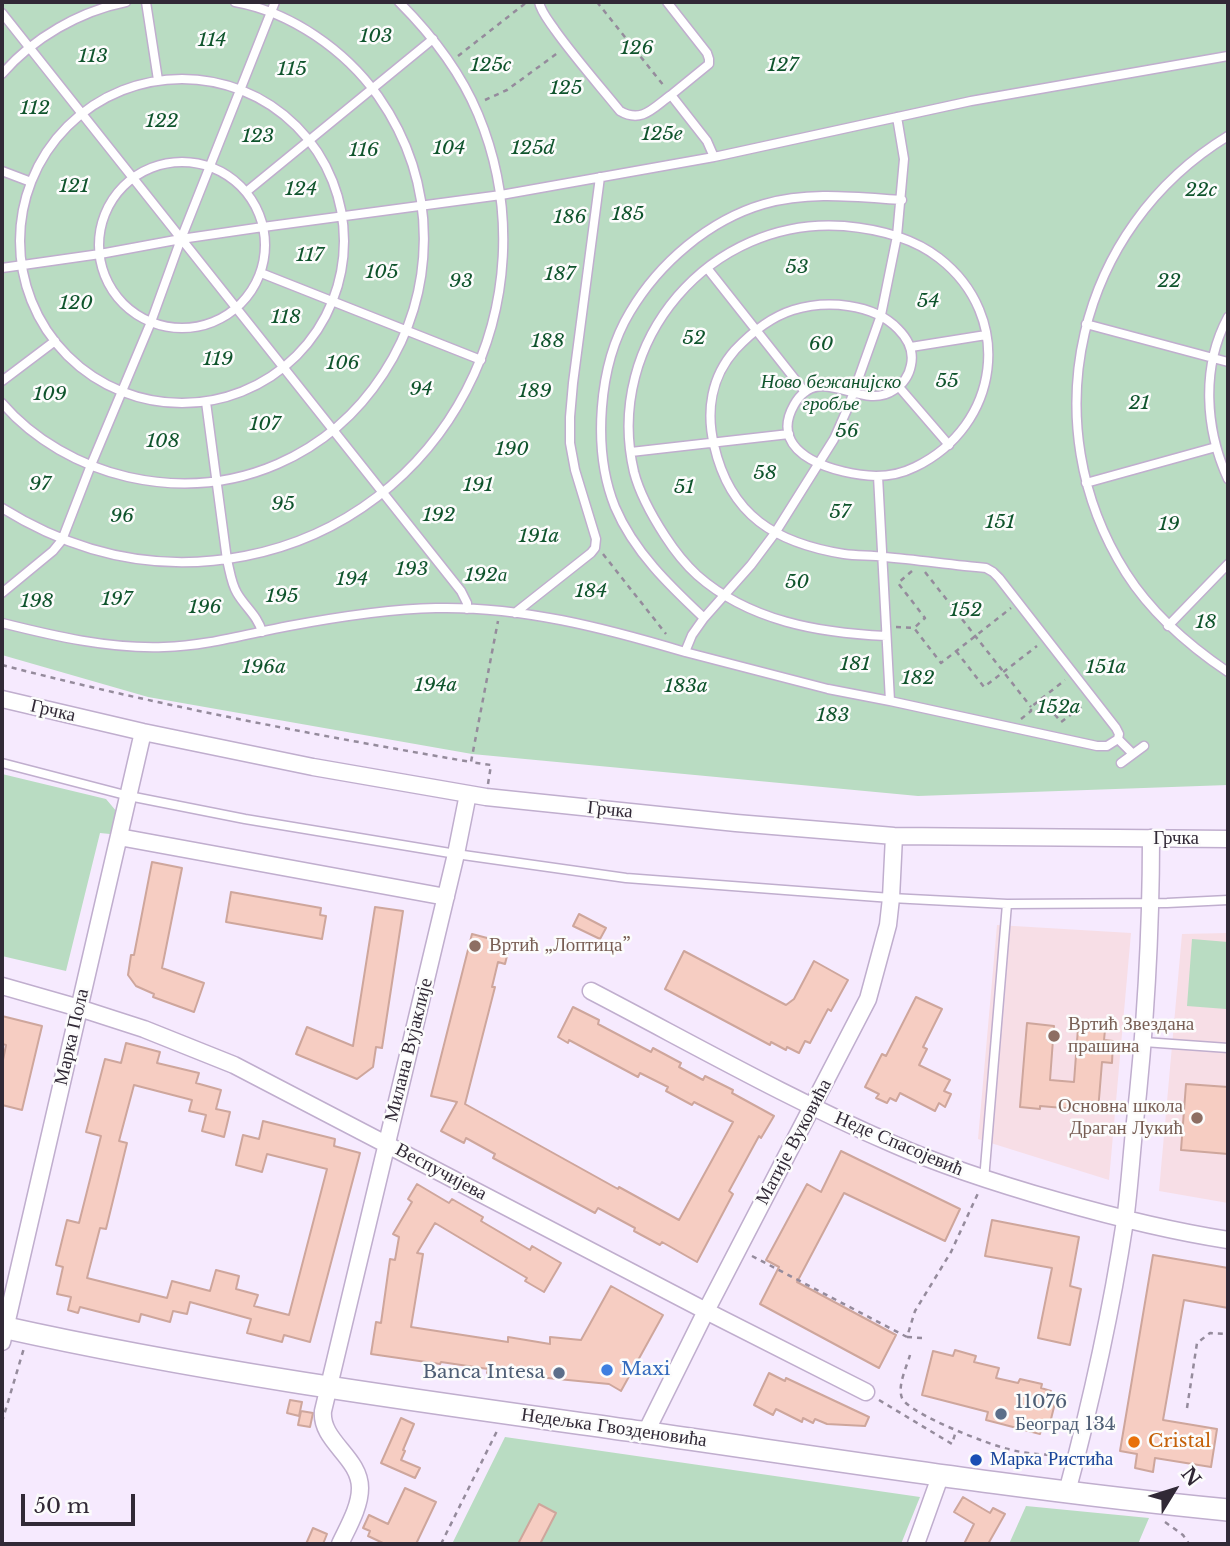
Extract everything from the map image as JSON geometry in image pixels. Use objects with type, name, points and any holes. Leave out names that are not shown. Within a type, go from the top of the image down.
[{"type":"main road","name":"Недељка Гвозденовића","points":[[3,1333],[29,1333],[133,1354],[329,1387],[506,1413],[1067,1492],[1228,1510]]},
{"type":"street","name":"Грчка","points":[[2,699],[143,732],[468,794],[736,824],[894,836],[1228,839]]},
{"type":"street","name":"Марка Пола","points":[[3,1333],[143,732]]},
{"type":"street","name":"Милана Вујаклије","points":[[340,1544],[357,1504],[359,1476],[329,1433],[323,1411],[446,897],[468,794]]},
{"type":"street","name":"Матије Вуковића","points":[[646,1432],[867,999],[888,925],[894,836]]},
{"type":"street","points":[[120,837],[446,897]]},
{"type":"street","points":[[1067,1492],[1115,1284],[1125,1220],[1144,1042],[1151,838]]},
{"type":"street","name":"Веспучијева","points":[[2,986],[144,1029],[223,1060],[866,1392]]},
{"type":"street","name":"Неде Спасојевић","points":[[591,990],[812,1107],[894,1145],[984,1180],[1125,1220],[1228,1240]]},
{"type":"street","points":[[916,1544],[941,1474]]},
{"type":"lane","points":[[2,74],[29,48],[55,30],[84,15],[126,2]]},
{"type":"lane","points":[[146,2],[158,80]]},
{"type":"lane","points":[[2,403],[46,442],[91,465],[141,480],[217,481],[250,473],[308,448],[334,430],[356,409],[376,386],[393,360],[416,302],[423,270],[425,238],[417,180],[400,132],[372,89],[351,65],[326,44],[300,26],[235,2]]},
{"type":"lane","points":[[2,593],[53,551],[62,540],[151,322],[209,166],[275,2]]},
{"type":"lane","points":[[2,508],[32,526],[89,549],[144,560],[185,563],[227,560],[294,543],[356,512],[383,493],[415,463],[441,432],[470,385],[494,320],[502,279],[501,195],[487,139],[474,105],[450,62],[399,2]]},
{"type":"lane","points":[[539,2],[567,46],[620,111],[636,117],[644,115],[709,64],[707,52],[667,2]]},
{"type":"lane","points":[[2,12],[461,591],[467,609]]},
{"type":"lane","points":[[246,192],[433,39]]},
{"type":"lane","points":[[2,268],[263,227],[501,195],[714,157],[971,101],[1228,56]]},
{"type":"lane","points":[[179,78],[199,79],[240,89],[278,109],[294,123],[310,140],[331,175],[343,216],[345,237],[344,259],[334,300],[316,333],[304,348],[284,368],[247,390],[206,402],[163,402],[122,391],[85,371],[55,341],[28,292],[22,265],[21,223],[30,182],[43,156],[60,133],[81,113],[105,97],[131,86],[179,78]]},
{"type":"lane","points":[[671,94],[707,141],[714,157]]},
{"type":"lane","points":[[685,652],[692,635],[704,618],[775,533],[841,426],[881,315],[897,236],[904,159],[897,117]]},
{"type":"lane","points":[[1228,136],[1181,170],[1155,196],[1132,225],[1113,256],[1097,290],[1086,324],[1078,364],[1076,404],[1078,443],[1086,483],[1096,514],[1126,574],[1168,626],[1228,672]]},
{"type":"lane","points":[[177,162],[194,162],[209,166],[230,177],[254,203],[263,227],[265,243],[261,273],[247,297],[237,307],[211,323],[196,327],[173,327],[151,322],[126,306],[105,276],[99,240],[106,212],[121,188],[146,170],[177,162]]},
{"type":"lane","points":[[2,171],[30,182]]},
{"type":"lane","points":[[515,613],[595,548],[594,530],[575,470],[570,443],[573,383],[600,177]]},
{"type":"lane","points":[[704,618],[664,579],[636,544],[616,509],[608,485],[601,430],[603,395],[613,349],[629,312],[662,269],[683,249],[709,230],[763,204],[809,196],[902,200]]},
{"type":"lane","points":[[886,636],[811,629],[765,615],[725,594],[686,564],[659,527],[637,482],[631,452],[631,394],[639,365],[662,315],[677,295],[707,268],[727,253],[769,233],[796,227],[847,226],[873,230],[915,243],[947,264],[978,306],[989,360],[984,391],[967,423],[949,445],[903,472],[878,476],[854,474],[818,465],[801,453],[793,444],[789,433],[790,411],[805,392],[823,385],[873,397],[891,393],[908,376],[911,347],[903,334],[881,315],[866,310],[842,306],[810,306],[778,316],[731,355],[715,385],[710,404],[713,443],[723,476],[735,496],[755,520],[775,533],[828,551],[986,568],[993,572],[1116,728],[1118,739]]},
{"type":"lane","points":[[707,268],[805,392]]},
{"type":"lane","points":[[261,273],[481,360]]},
{"type":"lane","points":[[1228,317],[1213,358],[1209,398],[1216,447],[1228,479]]},
{"type":"lane","points":[[1086,324],[1228,362]]},
{"type":"lane","points":[[911,347],[986,335]]},
{"type":"lane","points":[[2,381],[55,341]]},
{"type":"lane","points":[[899,387],[949,445]]},
{"type":"lane","points":[[206,402],[232,582],[237,594],[258,621],[262,632]]},
{"type":"lane","points":[[631,452],[789,433]]},
{"type":"lane","points":[[1086,483],[1216,447]]},
{"type":"lane","points":[[878,476],[890,701]]},
{"type":"lane","points":[[1168,626],[1228,564]]},
{"type":"lane","points":[[2,623],[86,641],[164,647],[229,639],[334,618],[380,612],[437,608],[500,611],[569,622],[814,686],[1097,746],[1107,746],[1118,739]]},
{"type":"lane","points":[[1118,739],[1133,754]]},
{"type":"lane","points":[[1121,763],[1144,746]]},
{"type":"lane","points":[[2,763],[129,796],[292,827],[626,878],[1007,904],[1228,900]]},
{"type":"lane","points":[[984,1180],[1007,904]]},
{"type":"lane","points":[[1144,1042],[1228,1048]]},
{"type":"path","points":[[450,62],[529,2]]},
{"type":"path","points":[[597,2],[671,94]]},
{"type":"path","points":[[474,105],[508,90],[567,46]]},
{"type":"path","points":[[595,548],[601,551],[665,631],[669,647]]},
{"type":"path","points":[[886,626],[914,628],[925,618],[898,583],[920,566],[1031,707],[1074,674]]},
{"type":"path","points":[[914,628],[941,663],[1018,602]]},
{"type":"path","points":[[471,762],[500,611]]},
{"type":"path","points":[[956,652],[984,687],[1047,638]]},
{"type":"path","points":[[2,665],[290,730],[491,765]]},
{"type":"path","points":[[1042,698],[1061,722],[1093,698]]},
{"type":"path","points":[[907,1338],[915,1311],[951,1252],[984,1180]]},
{"type":"path","points":[[738,1249],[907,1338],[922,1338]]},
{"type":"path","points":[[2,1422],[29,1333]]},
{"type":"path","points":[[1187,1408],[1197,1343],[1210,1333],[1228,1334]]},
{"type":"path","points":[[910,1355],[901,1386],[902,1398],[910,1406],[956,1431],[1017,1451],[1037,1455],[1077,1454]]},
{"type":"path","points":[[866,1392],[952,1444],[956,1431]]},
{"type":"path","points":[[441,1544],[506,1413]]},
{"type":"path","points":[[1160,1517],[1183,1535],[1189,1544]]},
{"type":"shaded area","name":"Вртић Звездана прашина","points":[[997,925],[1131,933],[1109,1180],[978,1139]]},
{"type":"shaded area","name":"Основна школа Драган Лукић","points":[[1228,933],[1228,1203],[1159,1191],[1182,934]]},
{"type":"green space","name":"Ново бежанијско гробље","points":[[2,2],[1228,2],[1228,785],[918,796],[472,754],[148,697],[2,655]]},
{"type":"green space","points":[[2,774],[106,799],[117,812],[110,834],[100,833],[66,971],[2,956]]},
{"type":"green space","points":[[1192,939],[1228,942],[1226,1009],[1187,1006]]},
{"type":"green space","points":[[505,1437],[920,1497],[901,1544],[452,1544]]},
{"type":"green space","points":[[1026,1506],[1149,1518],[1138,1544],[1009,1544]]},
{"type":"building","points":[[152,862],[182,868],[162,968],[204,983],[194,1012],[153,997],[154,994],[136,986],[128,975]]},
{"type":"building","points":[[231,892],[321,908],[320,915],[326,916],[322,939],[226,922]]},
{"type":"building","points":[[375,907],[403,911],[382,1048],[376,1047],[373,1067],[357,1079],[296,1054],[307,1027],[353,1046]]},
{"type":"building","points":[[579,914],[606,928],[600,939],[573,926]]},
{"type":"building","points":[[472,934],[510,944],[505,964],[498,962],[492,987],[495,987],[465,1104],[679,1220],[733,1122],[694,1102],[692,1105],[666,1091],[668,1087],[640,1073],[638,1077],[569,1040],[568,1043],[558,1037],[573,1007],[599,1020],[598,1024],[651,1052],[653,1048],[681,1063],[679,1067],[703,1080],[705,1076],[733,1090],[732,1093],[774,1116],[761,1138],[759,1136],[729,1191],[733,1194],[697,1262],[662,1242],[660,1245],[634,1231],[635,1228],[598,1208],[595,1213],[493,1158],[495,1154],[466,1138],[464,1143],[441,1131],[457,1102],[431,1096]]},
{"type":"building","points":[[684,951],[786,1005],[794,999],[814,961],[848,980],[831,1011],[828,1009],[810,1043],[805,1041],[799,1053],[771,1042],[770,1045],[665,989]]},
{"type":"building","points":[[916,997],[942,1009],[923,1047],[927,1049],[919,1065],[950,1080],[944,1091],[951,1094],[945,1107],[939,1103],[935,1111],[900,1093],[896,1101],[890,1098],[887,1103],[876,1098],[879,1094],[865,1087],[882,1054],[886,1056]]},
{"type":"building","points":[[2,1016],[42,1026],[22,1110],[2,1105],[2,1065],[6,1045],[2,1044]]},
{"type":"building","points":[[1027,1023],[1054,1026],[1050,1080],[1074,1082],[1078,1028],[1105,1030],[1104,1040],[1113,1041],[1112,1063],[1102,1062],[1098,1111],[1020,1107]]},
{"type":"building","points":[[126,1043],[160,1052],[157,1063],[199,1073],[196,1083],[221,1090],[216,1109],[230,1112],[224,1137],[202,1131],[206,1115],[189,1111],[192,1100],[134,1085],[119,1141],[127,1143],[106,1229],[100,1228],[87,1278],[167,1298],[172,1281],[210,1291],[216,1270],[239,1276],[236,1289],[258,1295],[254,1306],[289,1315],[327,1169],[267,1154],[262,1172],[236,1165],[243,1135],[259,1139],[263,1121],[335,1139],[334,1146],[360,1153],[310,1342],[284,1335],[282,1342],[247,1333],[251,1319],[190,1302],[187,1314],[173,1311],[170,1322],[141,1314],[139,1322],[80,1307],[78,1313],[68,1310],[71,1297],[57,1294],[63,1267],[56,1265],[67,1220],[79,1223],[101,1136],[86,1132],[105,1059],[121,1063]]},
{"type":"building","points":[[1186,1084],[1228,1087],[1228,1154],[1181,1150]]},
{"type":"building","points":[[841,1151],[960,1209],[945,1241],[844,1193],[797,1282],[896,1335],[879,1368],[760,1304],[779,1267],[766,1260],[807,1184],[821,1192]]},
{"type":"building","points":[[417,1184],[449,1203],[452,1199],[483,1217],[481,1221],[530,1250],[532,1246],[561,1263],[544,1292],[525,1281],[527,1278],[435,1223],[417,1253],[423,1254],[411,1327],[508,1342],[508,1337],[550,1344],[550,1337],[581,1340],[611,1286],[663,1315],[621,1391],[609,1384],[527,1376],[526,1379],[487,1373],[488,1369],[371,1354],[376,1322],[381,1323],[390,1259],[395,1260],[399,1237],[393,1234],[412,1202],[408,1199]]},
{"type":"building","points":[[992,1220],[1079,1237],[1070,1286],[1081,1289],[1070,1345],[1038,1338],[1052,1268],[985,1256]]},
{"type":"building","points":[[1153,1255],[1228,1268],[1228,1308],[1184,1300],[1163,1420],[1217,1429],[1211,1467],[1155,1458],[1153,1472],[1135,1468],[1137,1454],[1120,1451]]},
{"type":"building","points":[[955,1350],[976,1356],[974,1362],[999,1368],[996,1378],[1018,1383],[1020,1379],[1042,1384],[1041,1388],[1051,1391],[1049,1398],[1056,1399],[1048,1431],[1041,1429],[1040,1434],[986,1420],[988,1412],[922,1395],[933,1351],[953,1356]]},
{"type":"building","points":[[769,1373],[785,1381],[786,1378],[869,1417],[865,1426],[827,1424],[815,1419],[813,1423],[803,1418],[802,1422],[776,1409],[773,1415],[754,1405]]},
{"type":"building","points":[[290,1400],[302,1402],[299,1416],[287,1413]]},
{"type":"building","points":[[301,1411],[313,1413],[310,1427],[298,1425]]},
{"type":"building","points":[[401,1418],[414,1424],[401,1460],[420,1468],[415,1478],[381,1463]]},
{"type":"building","points":[[405,1488],[436,1502],[416,1544],[385,1544],[368,1536],[370,1531],[363,1528],[369,1515],[388,1524]]},
{"type":"building","points":[[963,1497],[990,1513],[993,1508],[1005,1514],[988,1544],[964,1544],[974,1524],[954,1512]]},
{"type":"building","points":[[539,1504],[556,1513],[540,1544],[518,1544]]},
{"type":"building","points":[[313,1528],[327,1534],[323,1544],[306,1544]]},
{"type":"place","name":"Вртић „Лоптица”","points":[[475,946]]},
{"type":"place","name":"Вртић Звездана прашина","points":[[1054,1036]]},
{"type":"place","name":"Основна школа Драган Лукић","points":[[1197,1118]]},
{"type":"place","name":"Maxi","points":[[607,1370]]},
{"type":"place","name":"Banca Intesa","points":[[559,1373]]},
{"type":"place","name":"11076 Београд 134","points":[[1001,1414]]},
{"type":"place","name":"Cristal","points":[[1134,1442]]},
{"type":"place","name":"Марка Ристића","points":[[976,1460]]},
{"type":"park label","name":"103","points":[[376,37]]},
{"type":"park label","name":"114","points":[[212,41]]},
{"type":"park label","name":"126","points":[[637,49]]},
{"type":"park label","name":"113","points":[[93,57]]},
{"type":"park label","name":"125c","points":[[491,66]]},
{"type":"park label","name":"127","points":[[783,66]]},
{"type":"park label","name":"115","points":[[292,70]]},
{"type":"park label","name":"125","points":[[566,89]]},
{"type":"park label","name":"112","points":[[35,109]]},
{"type":"park label","name":"122","points":[[162,122]]},
{"type":"park label","name":"125e","points":[[662,135]]},
{"type":"park label","name":"123","points":[[258,137]]},
{"type":"park label","name":"104","points":[[449,149]]},
{"type":"park label","name":"125d","points":[[533,149]]},
{"type":"park label","name":"116","points":[[364,151]]},
{"type":"park label","name":"121","points":[[74,187]]},
{"type":"park label","name":"124","points":[[301,190]]},
{"type":"park label","name":"22c","points":[[1201,191]]},
{"type":"park label","name":"185","points":[[628,215]]},
{"type":"park label","name":"186","points":[[570,218]]},
{"type":"park label","name":"117","points":[[310,256]]},
{"type":"park label","name":"53","points":[[797,268]]},
{"type":"park label","name":"105","points":[[382,273]]},
{"type":"park label","name":"187","points":[[560,275]]},
{"type":"park label","name":"93","points":[[461,282]]},
{"type":"park label","name":"22","points":[[1169,282]]},
{"type":"park label","name":"54","points":[[928,302]]},
{"type":"park label","name":"120","points":[[76,304]]},
{"type":"park label","name":"118","points":[[286,318]]},
{"type":"park label","name":"52","points":[[694,339]]},
{"type":"park label","name":"188","points":[[548,342]]},
{"type":"park label","name":"60","points":[[821,345]]},
{"type":"park label","name":"119","points":[[218,360]]},
{"type":"park label","name":"106","points":[[343,364]]},
{"type":"park label","name":"55","points":[[947,382]]},
{"type":"park label","name":"94","points":[[421,390]]},
{"type":"park label","name":"189","points":[[535,392]]},
{"type":"park label","name":"109","points":[[50,395]]},
{"type":"park label","name":"21","points":[[1139,404]]},
{"type":"park label","name":"107","points":[[265,425]]},
{"type":"park label","name":"56","points":[[847,432]]},
{"type":"park label","name":"108","points":[[163,442]]},
{"type":"park label","name":"190","points":[[512,450]]},
{"type":"park label","name":"58","points":[[765,474]]},
{"type":"park label","name":"97","points":[[40,485]]},
{"type":"park label","name":"191","points":[[478,486]]},
{"type":"park label","name":"51","points":[[684,488]]},
{"type":"park label","name":"95","points":[[283,505]]},
{"type":"park label","name":"57","points":[[840,513]]},
{"type":"park label","name":"192","points":[[439,516]]},
{"type":"park label","name":"96","points":[[122,517]]},
{"type":"park label","name":"151","points":[[1000,523]]},
{"type":"park label","name":"19","points":[[1169,525]]},
{"type":"park label","name":"191a","points":[[539,537]]},
{"type":"park label","name":"193","points":[[412,570]]},
{"type":"park label","name":"192а","points":[[486,576]]},
{"type":"park label","name":"194","points":[[352,580]]},
{"type":"park label","name":"50","points":[[797,583]]},
{"type":"park label","name":"184","points":[[591,592]]},
{"type":"park label","name":"195","points":[[282,597]]},
{"type":"park label","name":"197","points":[[117,600]]},
{"type":"park label","name":"198","points":[[37,602]]},
{"type":"park label","name":"196","points":[[205,608]]},
{"type":"park label","name":"152","points":[[966,611]]},
{"type":"park label","name":"18","points":[[1206,623]]},
{"type":"park label","name":"181","points":[[855,665]]},
{"type":"park label","name":"196a","points":[[264,668]]},
{"type":"park label","name":"151a","points":[[1106,668]]},
{"type":"park label","name":"182","points":[[918,679]]},
{"type":"park label","name":"194a","points":[[436,686]]},
{"type":"park label","name":"183a","points":[[686,687]]},
{"type":"park label","name":"152a","points":[[1059,708]]},
{"type":"park label","name":"183","points":[[833,716]]}]
